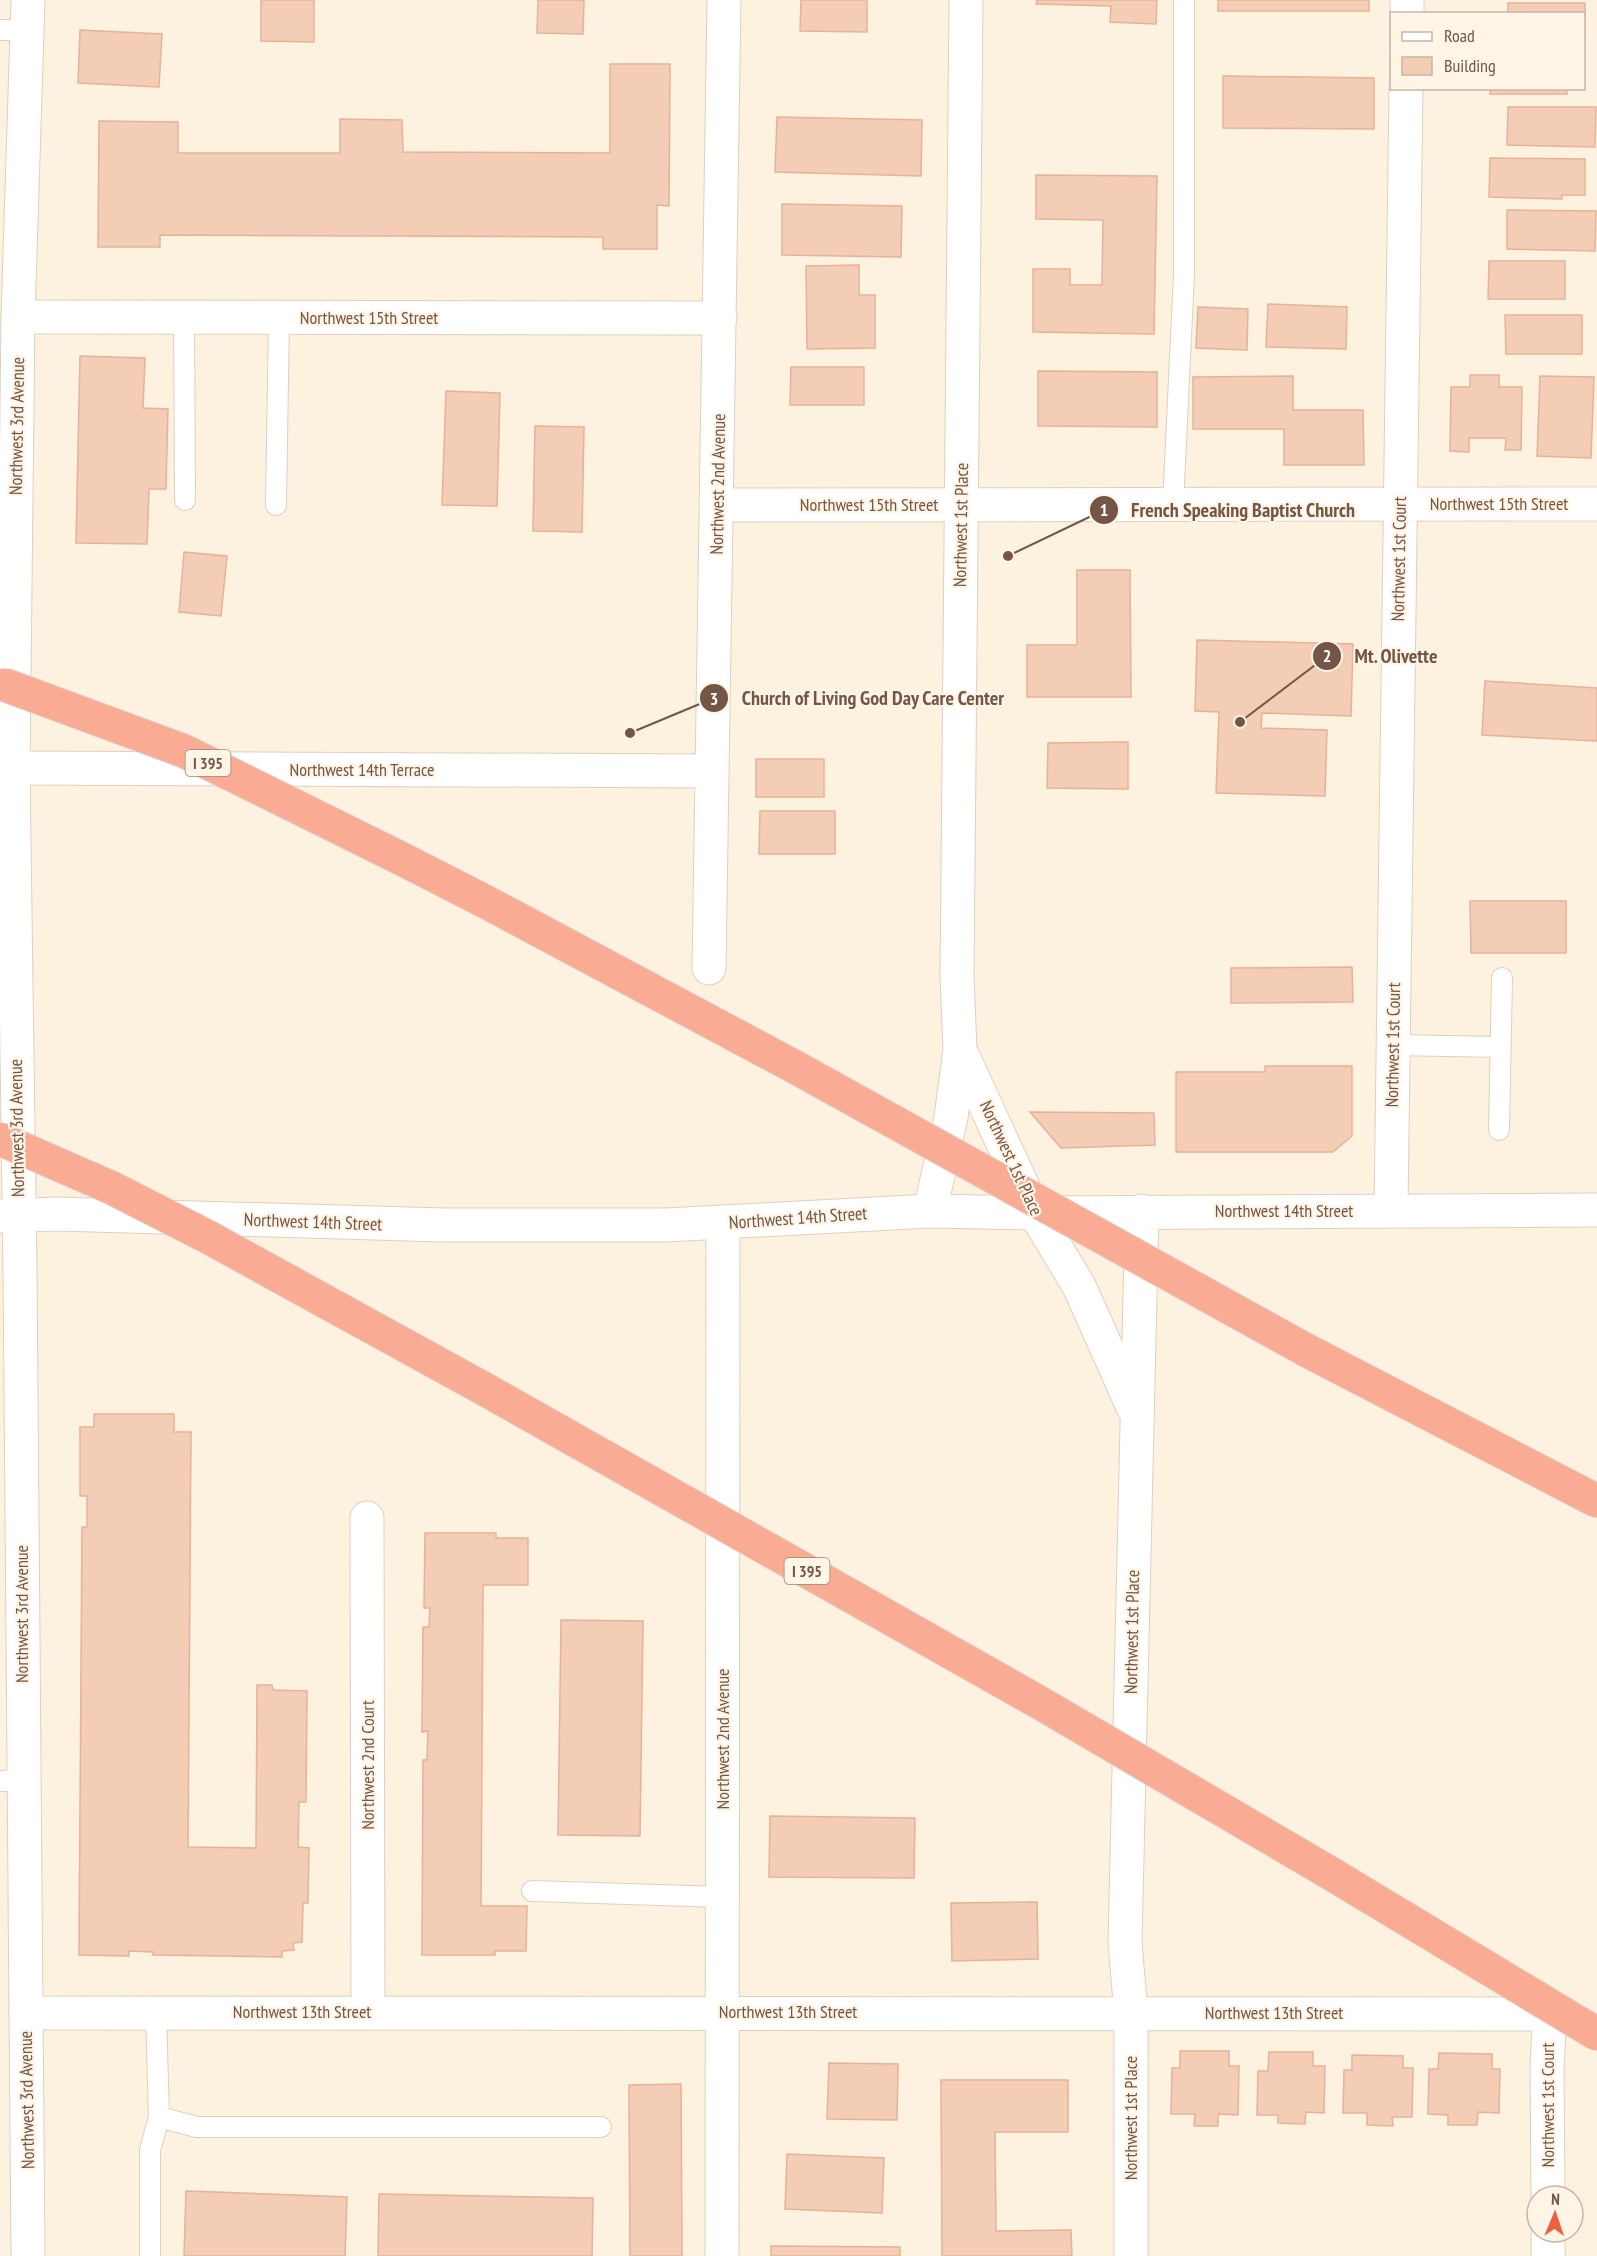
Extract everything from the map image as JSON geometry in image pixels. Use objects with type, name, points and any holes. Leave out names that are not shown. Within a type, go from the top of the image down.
[{"type":"highway","name":"I 395","points":[[4,693],[184,751],[404,860],[795,1067],[1306,1350],[1597,1501]]},
{"type":"highway","name":"I 395","points":[[0,1139],[112,1188],[208,1237],[488,1391],[1042,1704],[1330,1873],[1597,2034]]},
{"type":"street","name":"Northwest 2nd Avenue","points":[[709,968],[718,505],[724,0]]},
{"type":"street","name":"Northwest 1st Place","points":[[930,1211],[951,1117],[960,1050],[957,977],[966,0]]},
{"type":"street","name":"Northwest 3rd Avenue","points":[[18,20],[18,317],[8,403],[4,693],[13,768],[9,1216],[11,1780],[26,2013],[28,2256]]},
{"type":"street","name":"Northwest 1st Court","points":[[1391,1210],[1406,90]]},
{"type":"street","name":"Northwest 15th Street","points":[[18,317],[720,318]]},
{"type":"street","name":"Northwest 15th Street","points":[[718,505],[1597,504]]},
{"type":"street","name":"Northwest 14th Terrace","points":[[13,768],[712,771]]},
{"type":"street","name":"Northwest 1st Place","points":[[960,1050],[1035,1213],[1079,1286],[1137,1414],[1125,1933],[1131,2013],[1131,2256]]},
{"type":"street","name":"Northwest 14th Street","points":[[9,1216],[58,1214],[443,1225],[655,1226],[930,1211],[1035,1213],[1597,1210]]},
{"type":"street","points":[[1137,1414],[1142,1211]]},
{"type":"street","name":"Northwest 2nd Avenue","points":[[722,2256],[723,1222]]},
{"type":"street","name":"Northwest 2nd Court","points":[[367,1518],[368,2012]]},
{"type":"street","name":"Northwest 13th Street","points":[[26,2013],[1550,2014]]},
{"type":"street","name":"Northwest 1st Court","points":[[1548,2184],[1547,2066],[1550,2014]]},
{"type":"lane","points":[[1173,505],[1184,274],[1184,0]]},
{"type":"lane","points":[[184,318],[185,500]]},
{"type":"lane","points":[[276,505],[279,318]]},
{"type":"lane","points":[[1498,1130],[1502,978]]},
{"type":"lane","points":[[1393,1046],[1501,1047]]},
{"type":"lane","points":[[532,1892],[723,1897]]},
{"type":"lane","points":[[150,2256],[150,2150],[159,2117],[156,2013]]},
{"type":"lane","points":[[159,2117],[197,2127],[601,2127]]},
{"type":"building","points":[[261,0],[314,0],[314,42],[261,41]]},
{"type":"building","points":[[538,0],[584,0],[583,34],[537,33]]},
{"type":"building","points":[[801,0],[867,0],[867,32],[800,31]]},
{"type":"building","points":[[1037,0],[1157,0],[1156,24],[1110,22],[1111,6],[1036,4]]},
{"type":"building","points":[[1218,0],[1369,0],[1369,11],[1218,11]]},
{"type":"building","points":[[1508,3],[1585,3],[1585,12],[1508,12]]},
{"type":"building","points":[[80,30],[162,34],[159,87],[78,83]]},
{"type":"building","points":[[610,64],[670,64],[669,206],[657,205],[657,249],[603,249],[603,237],[160,235],[160,247],[98,247],[99,121],[178,122],[178,153],[340,153],[340,119],[402,120],[403,152],[610,153]]},
{"type":"building","points":[[1223,76],[1374,78],[1374,129],[1223,128]]},
{"type":"building","points":[[1490,90],[1567,90],[1567,94],[1490,94]]},
{"type":"building","points":[[1508,107],[1596,107],[1595,147],[1507,145]]},
{"type":"building","points":[[777,117],[922,120],[921,176],[775,172]]},
{"type":"building","points":[[1490,158],[1585,159],[1585,195],[1562,195],[1562,199],[1489,197]]},
{"type":"building","points":[[1036,175],[1157,176],[1154,334],[1033,332],[1033,269],[1070,269],[1070,285],[1102,285],[1103,220],[1036,219]]},
{"type":"building","points":[[782,204],[902,206],[901,257],[782,255]]},
{"type":"building","points":[[1507,210],[1596,211],[1595,251],[1507,249]]},
{"type":"building","points":[[1489,261],[1565,261],[1565,299],[1488,299]]},
{"type":"building","points":[[859,265],[859,295],[875,295],[875,348],[807,349],[806,266]]},
{"type":"building","points":[[1268,304],[1347,307],[1346,349],[1266,347]]},
{"type":"building","points":[[1198,307],[1248,309],[1247,350],[1196,348]]},
{"type":"building","points":[[1505,315],[1582,315],[1582,354],[1506,354]]},
{"type":"building","points":[[80,356],[145,358],[143,408],[168,409],[166,489],[149,489],[147,544],[76,543]]},
{"type":"building","points":[[791,367],[864,367],[864,405],[790,405]]},
{"type":"building","points":[[1038,371],[1157,372],[1157,427],[1038,426]]},
{"type":"building","points":[[1470,375],[1499,375],[1499,387],[1522,387],[1521,450],[1505,450],[1506,438],[1469,438],[1469,452],[1450,451],[1451,387],[1470,387]]},
{"type":"building","points":[[1293,376],[1293,410],[1363,410],[1364,465],[1284,465],[1284,429],[1193,429],[1193,377]]},
{"type":"building","points":[[1540,376],[1594,377],[1591,458],[1537,456]]},
{"type":"building","points":[[446,391],[500,393],[497,506],[442,505]]},
{"type":"building","points":[[535,426],[584,427],[582,532],[533,531]]},
{"type":"building","points":[[184,552],[227,556],[221,616],[179,612]]},
{"type":"building","points":[[1077,570],[1130,570],[1131,697],[1027,697],[1027,645],[1077,645]]},
{"type":"building","points":[[1197,640],[1353,644],[1351,716],[1262,713],[1261,728],[1327,730],[1325,796],[1216,793],[1219,712],[1195,711]]},
{"type":"building","points":[[1485,681],[1597,688],[1597,741],[1482,735]]},
{"type":"building","points":[[1128,742],[1128,789],[1047,788],[1048,743]]},
{"type":"building","points":[[756,759],[824,759],[824,797],[756,797]]},
{"type":"building","points":[[760,811],[835,811],[835,854],[759,854]]},
{"type":"building","points":[[1470,901],[1566,901],[1566,953],[1471,953]]},
{"type":"building","points":[[1352,967],[1353,1002],[1231,1003],[1231,968]]},
{"type":"building","points":[[1265,1066],[1352,1066],[1352,1136],[1333,1152],[1176,1152],[1176,1072],[1265,1072]]},
{"type":"building","points":[[1030,1112],[1154,1113],[1155,1145],[1061,1148]]},
{"type":"building","points":[[94,1414],[174,1414],[174,1432],[191,1432],[188,1847],[256,1848],[257,1685],[272,1685],[273,1690],[307,1691],[306,1802],[299,1802],[298,1847],[309,1848],[308,1903],[303,1903],[302,1942],[293,1943],[294,1950],[282,1951],[282,1957],[153,1955],[153,1952],[129,1951],[129,1956],[79,1955],[82,1527],[87,1527],[87,1496],[80,1496],[80,1427],[94,1427]]},
{"type":"building","points":[[425,1533],[496,1533],[496,1538],[528,1538],[528,1585],[483,1585],[481,1906],[527,1906],[526,1951],[495,1951],[495,1955],[422,1955],[423,1760],[427,1760],[428,1731],[422,1732],[423,1627],[429,1627],[430,1608],[424,1608]]},
{"type":"building","points":[[561,1620],[643,1621],[640,1836],[558,1835]]},
{"type":"building","points":[[770,1816],[915,1818],[914,1878],[769,1877]]},
{"type":"building","points":[[1037,1902],[1038,1959],[952,1961],[951,1903]]},
{"type":"building","points":[[1180,2051],[1229,2051],[1229,2066],[1239,2066],[1238,2115],[1218,2114],[1218,2126],[1194,2126],[1195,2114],[1171,2114],[1172,2068],[1180,2068]]},
{"type":"building","points":[[1269,2052],[1313,2052],[1313,2066],[1325,2066],[1324,2113],[1306,2112],[1305,2124],[1278,2123],[1278,2115],[1257,2115],[1258,2071],[1268,2071]]},
{"type":"building","points":[[1439,2053],[1492,2054],[1492,2069],[1500,2069],[1499,2113],[1478,2112],[1477,2125],[1448,2125],[1448,2115],[1428,2114],[1429,2069],[1438,2069]]},
{"type":"building","points":[[1352,2055],[1403,2056],[1403,2068],[1413,2068],[1412,2117],[1392,2117],[1393,2126],[1367,2125],[1367,2113],[1343,2113],[1344,2070],[1352,2070]]},
{"type":"building","points":[[829,2063],[898,2064],[897,2120],[827,2119]]},
{"type":"building","points":[[941,2080],[1068,2080],[1068,2132],[995,2132],[996,2231],[1071,2230],[1072,2256],[942,2256]]},
{"type":"building","points":[[681,2084],[682,2256],[630,2256],[629,2085]]},
{"type":"building","points":[[787,2154],[884,2158],[882,2213],[785,2209]]},
{"type":"building","points":[[186,2191],[347,2197],[345,2256],[184,2256]]},
{"type":"building","points":[[379,2194],[593,2198],[592,2256],[378,2256]]},
{"type":"building","points":[[771,2246],[900,2247],[900,2256],[771,2256]]},
{"type":"place","name":"French Speaking Baptist Church","points":[[1008,556]]},
{"type":"place","name":"Mt. Olivette","points":[[1240,722]]},
{"type":"place","name":"Church of Living God Day Care Center","points":[[630,733]]}]
